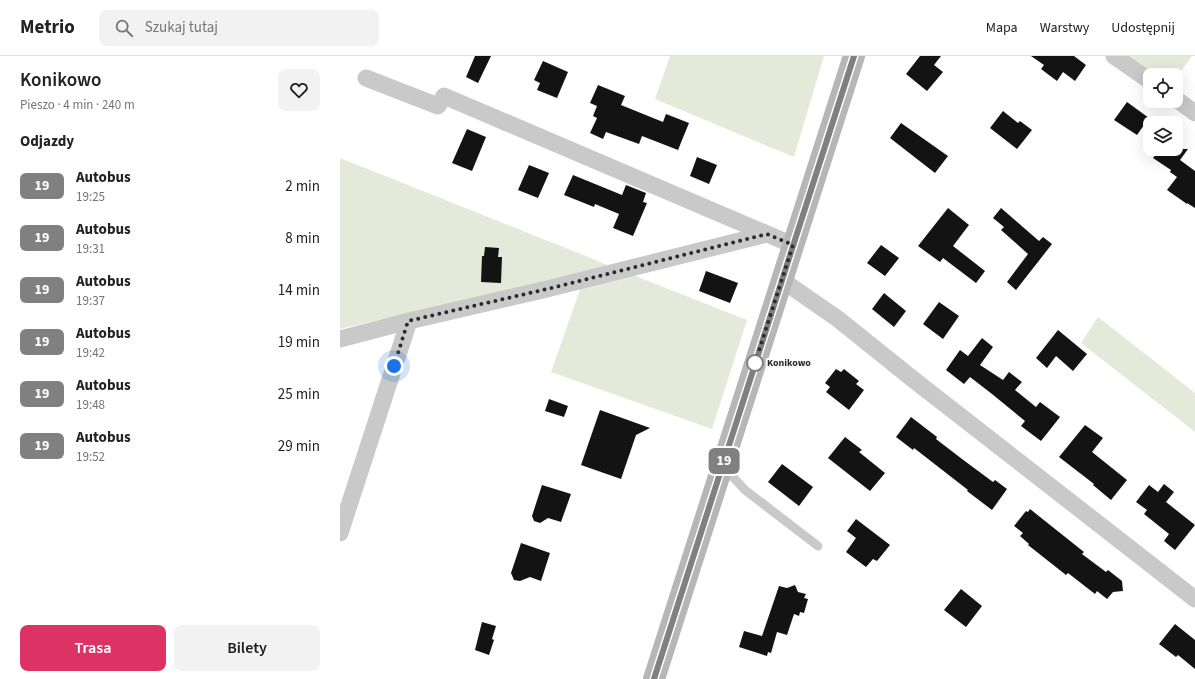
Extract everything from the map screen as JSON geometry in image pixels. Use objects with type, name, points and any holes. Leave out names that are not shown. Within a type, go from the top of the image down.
[{"type":"main road","points":[[654,679],[854,56]]},
{"type":"street","points":[[1114,56],[1143,76]]},
{"type":"street","points":[[366,78],[438,106],[444,96],[793,245]]},
{"type":"street","points":[[1183,104],[1195,112]]},
{"type":"street","points":[[340,339],[408,321],[547,289],[767,234]]},
{"type":"street","points":[[781,283],[789,285],[838,319],[920,385],[1195,598]]},
{"type":"street","points":[[340,533],[408,321]]},
{"type":"lane","points":[[720,473],[732,477],[745,490],[818,546]]},
{"type":"green space","points":[[670,56],[824,56],[794,157],[655,99]]},
{"type":"green space","points":[[1125,56],[1192,56],[1183,68],[1143,69]]},
{"type":"green space","points":[[340,158],[591,258],[609,266],[340,329]]},
{"type":"green space","points":[[633,275],[747,320],[712,429],[551,372],[581,287]]},
{"type":"green space","points":[[1098,317],[1195,393],[1195,432],[1081,343]]},
{"type":"building","points":[[475,56],[491,56],[478,83],[466,77]]},
{"type":"building","points":[[920,56],[941,56],[934,65],[943,72],[927,91],[906,74]]},
{"type":"building","points":[[1031,56],[1074,56],[1086,65],[1075,81],[1063,72],[1057,81],[1041,69],[1044,65]]},
{"type":"building","points":[[543,61],[568,72],[557,98],[537,90],[540,83],[534,80]]},
{"type":"building","points":[[598,85],[625,96],[621,105],[663,122],[666,114],[689,123],[678,150],[642,136],[639,144],[606,132],[603,139],[590,133],[597,118],[593,116],[597,106],[590,103]]},
{"type":"building","points":[[1127,102],[1146,116],[1143,116],[1143,126],[1137,135],[1114,120]]},
{"type":"building","points":[[1003,111],[1018,123],[1020,121],[1032,130],[1017,149],[990,128]]},
{"type":"building","points":[[901,123],[948,156],[935,173],[890,138]]},
{"type":"building","points":[[467,129],[486,137],[472,171],[452,163]]},
{"type":"building","points":[[1183,149],[1188,149],[1183,156]]},
{"type":"building","points":[[1155,156],[1183,156],[1180,160],[1195,171],[1195,208],[1167,190],[1177,177],[1170,172],[1171,170],[1153,158]]},
{"type":"building","points":[[697,157],[717,165],[709,184],[690,176]]},
{"type":"building","points":[[529,165],[549,173],[538,198],[518,190]]},
{"type":"building","points":[[573,175],[622,195],[626,185],[646,193],[643,202],[647,203],[633,236],[613,228],[619,214],[595,204],[594,207],[564,195]]},
{"type":"building","points":[[948,208],[969,225],[953,246],[985,271],[976,283],[943,258],[940,262],[918,246]]},
{"type":"building","points":[[1001,208],[1039,241],[1043,237],[1052,244],[1016,290],[1007,282],[1028,254],[1001,230],[1004,227],[993,218]]},
{"type":"building","points":[[881,245],[899,258],[885,276],[867,263]]},
{"type":"building","points":[[485,247],[499,248],[498,257],[502,257],[501,283],[481,282],[482,256],[484,256]]},
{"type":"building","points":[[706,271],[738,283],[730,303],[699,291]]},
{"type":"building","points":[[884,293],[906,311],[894,327],[872,309]]},
{"type":"building","points":[[939,302],[959,316],[943,339],[923,324]]},
{"type":"building","points":[[1058,330],[1087,354],[1073,371],[1056,356],[1047,368],[1036,358]]},
{"type":"building","points":[[982,338],[993,347],[980,365],[1003,380],[1009,372],[1022,382],[1015,390],[1036,407],[1040,402],[1060,417],[1041,441],[1021,426],[1025,421],[970,377],[964,384],[946,370],[960,350],[968,356]]},
{"type":"building","points":[[836,369],[841,372],[844,369],[859,381],[856,384],[864,390],[849,410],[826,392],[830,387],[825,383]]},
{"type":"building","points":[[549,399],[568,406],[564,417],[545,411]]},
{"type":"building","points":[[600,410],[650,428],[636,435],[621,479],[581,465]]},
{"type":"building","points":[[911,417],[962,459],[993,482],[995,480],[1007,489],[992,510],[914,448],[913,450],[896,437]]},
{"type":"building","points":[[1085,425],[1103,438],[1092,452],[1127,480],[1111,500],[1093,485],[1094,484],[1059,457]]},
{"type":"building","points":[[845,437],[862,450],[859,452],[885,473],[870,491],[828,458]]},
{"type":"building","points":[[782,464],[813,487],[799,506],[768,482]]},
{"type":"building","points":[[1164,484],[1174,492],[1166,502],[1195,525],[1175,550],[1164,541],[1169,534],[1144,514],[1147,510],[1136,502],[1149,485],[1158,492]]},
{"type":"building","points":[[542,485],[571,494],[561,522],[548,518],[540,523],[534,521],[532,516]]},
{"type":"building","points":[[1030,509],[1084,552],[1082,554],[1106,572],[1108,570],[1122,581],[1123,591],[1113,592],[1107,599],[1097,591],[1095,594],[1068,573],[1066,575],[1028,545],[1029,544],[1020,536],[1023,533],[1014,526],[1026,511],[1028,512]]},
{"type":"building","points":[[856,519],[890,545],[877,561],[873,559],[866,567],[846,552],[856,538],[847,531]]},
{"type":"building","points":[[521,543],[550,553],[541,581],[530,577],[520,581],[514,580],[511,573]]},
{"type":"building","points":[[795,585],[798,592],[806,594],[804,598],[808,599],[804,613],[800,612],[799,616],[794,614],[787,635],[777,632],[771,653],[768,652],[767,656],[739,647],[744,631],[762,636],[779,586],[787,588]]},
{"type":"building","points":[[961,589],[982,606],[966,627],[944,610]]},
{"type":"building","points":[[482,622],[496,626],[492,639],[494,640],[489,655],[475,650]]},
{"type":"building","points":[[1175,624],[1195,640],[1195,669],[1178,655],[1176,657],[1159,644]]},
{"type":"bus line","name":"19","points":[[654,679],[854,56]]},
{"type":"place","name":"Konikowo","points":[[755,363]]},
{"type":"route","points":[[394,366],[408,321],[547,289],[767,234],[793,245],[755,363]]}]
